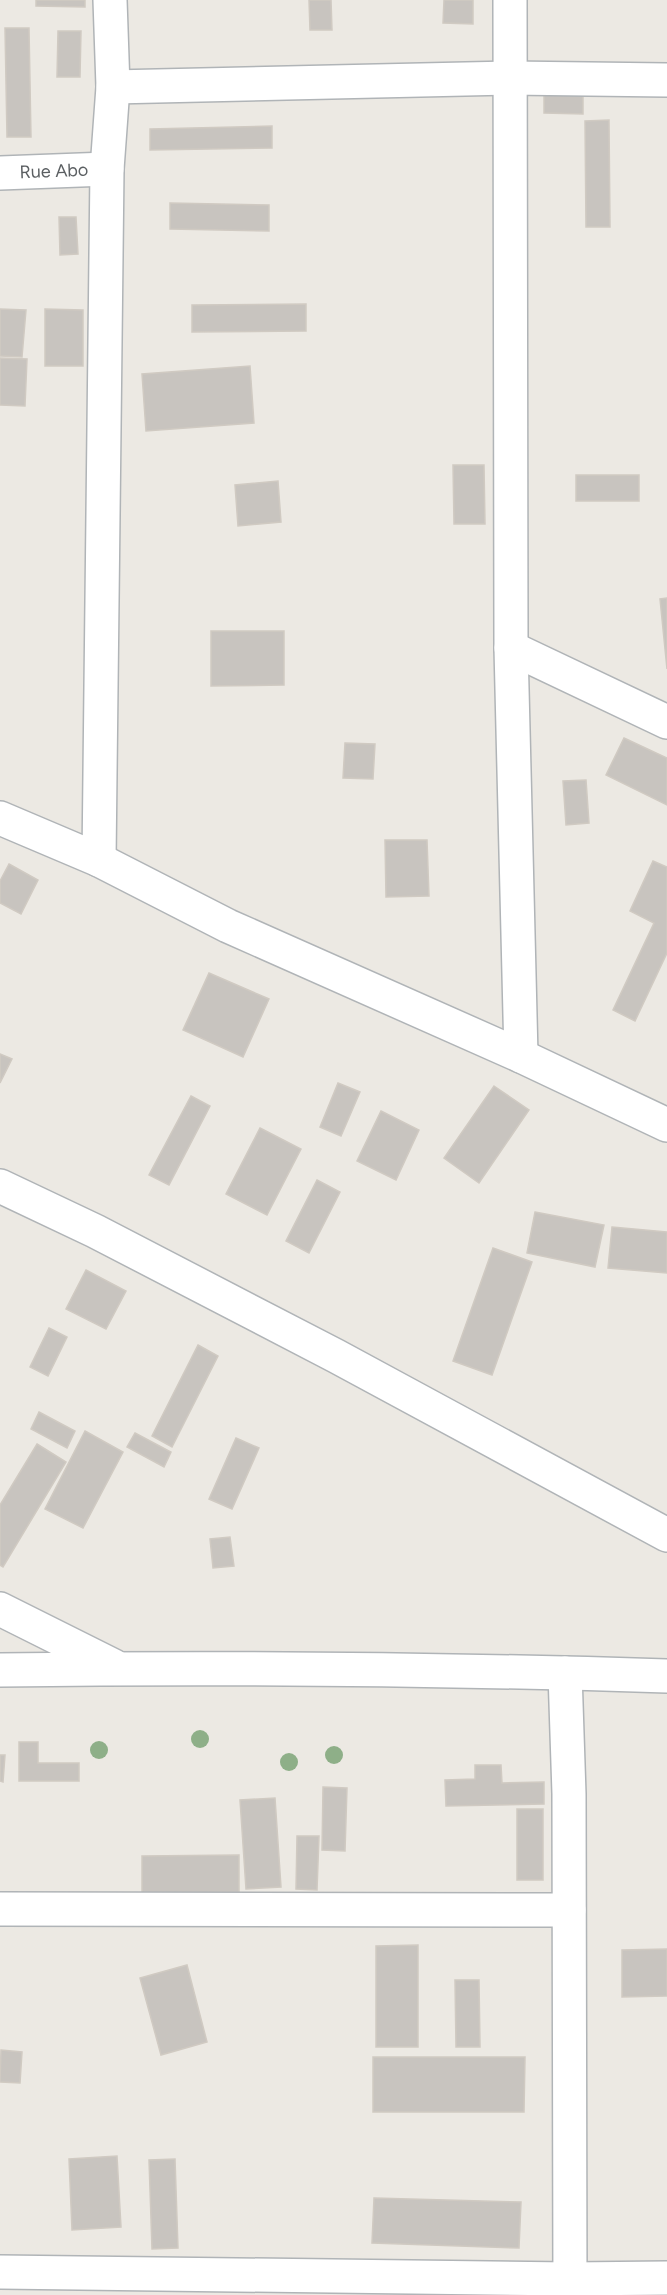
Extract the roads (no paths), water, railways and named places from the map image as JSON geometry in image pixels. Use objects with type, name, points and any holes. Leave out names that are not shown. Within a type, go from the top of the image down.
[{"type":"street","points":[[99,860],[107,169],[113,87],[110,56],[110,0]]},
{"type":"street","points":[[510,0],[511,648],[521,1056]]},
{"type":"street","points":[[113,87],[510,78],[667,80]]},
{"type":"street","name":"Rue Abo","points":[[0,173],[107,169]]},
{"type":"street","points":[[511,648],[667,722]]},
{"type":"street","points":[[0,818],[99,860],[228,926],[521,1056],[667,1125]]},
{"type":"street","points":[[0,1186],[95,1231],[336,1356],[667,1535]]},
{"type":"street","points":[[0,1609],[118,1668]]},
{"type":"street","points":[[0,1670],[118,1668],[667,1676]]},
{"type":"street","points":[[565,1673],[569,1794],[571,2287]]},
{"type":"street","points":[[0,1909],[569,1910]]},
{"type":"street","points":[[0,2272],[571,2287],[667,2278]]}]
